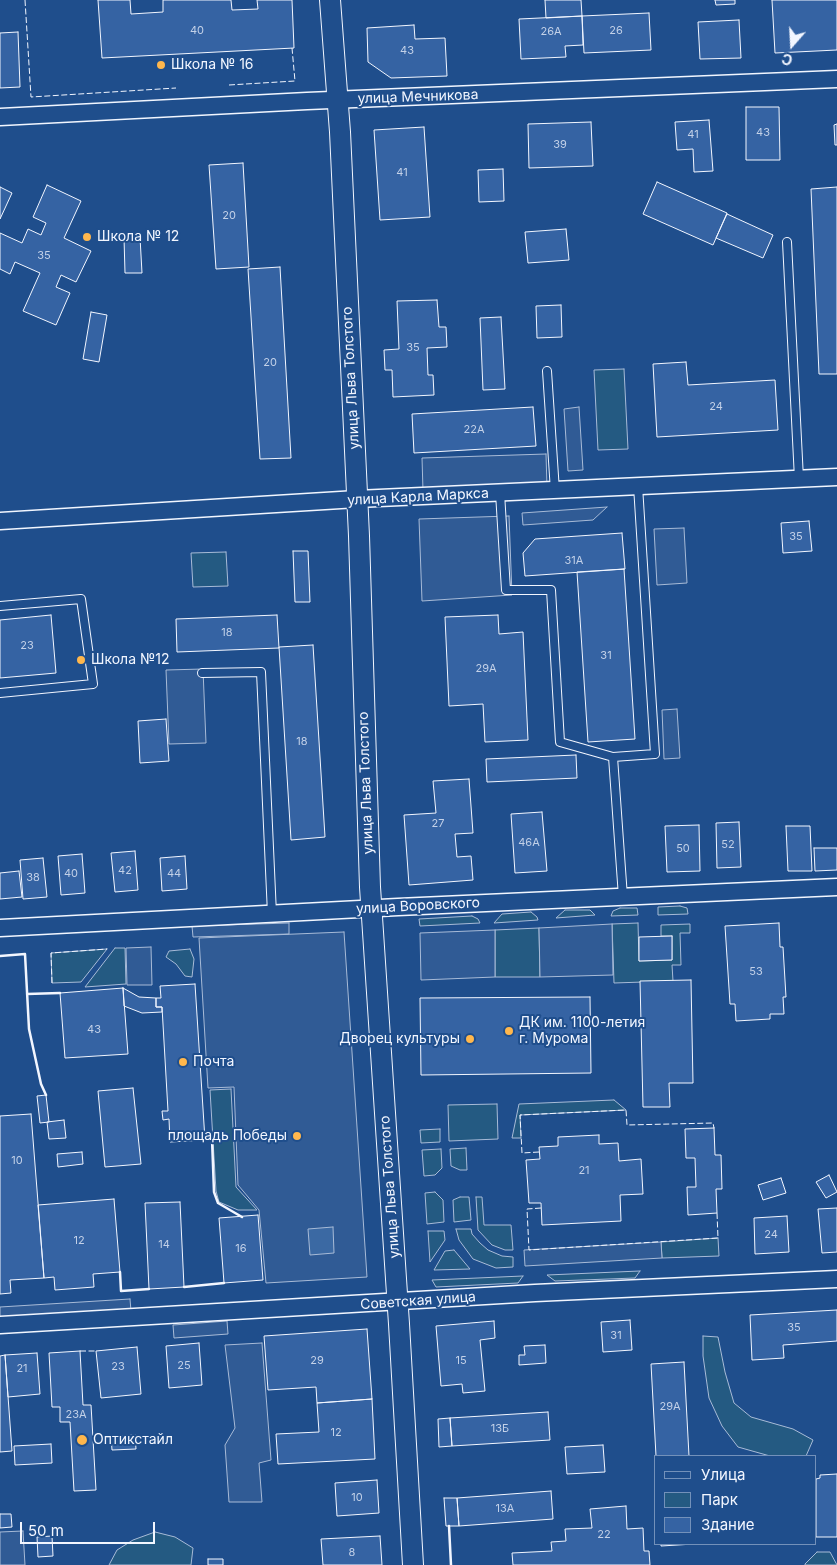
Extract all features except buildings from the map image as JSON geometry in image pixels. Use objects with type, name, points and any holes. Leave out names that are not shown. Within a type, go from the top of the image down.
[{"type":"street","name":"улица Льва Толстого","points":[[330,0],[337,100],[357,499],[371,908],[413,1565]]},
{"type":"street","name":"улица Мечникова","points":[[0,117],[337,100],[837,79]]},
{"type":"street","name":"улица Карла Маркса","points":[[0,521],[357,499],[837,477]]},
{"type":"street","name":"улица Воровского","points":[[0,928],[371,908],[837,887]]},
{"type":"street","name":"Советская улица","points":[[0,1325],[397,1303],[535,1293],[837,1279]]},
{"type":"lane","points":[[787,242],[799,479]]},
{"type":"lane","points":[[548,371],[555,490]]},
{"type":"lane","points":[[500,493],[506,590],[550,590],[560,742],[613,757],[655,754],[638,486]]},
{"type":"lane","points":[[0,606],[81,599],[93,684],[0,693]]},
{"type":"lane","points":[[202,673],[261,672],[272,914]]},
{"type":"lane","points":[[613,757],[623,897]]},
{"type":"green space","points":[[624,369],[628,449],[598,450],[594,370]]},
{"type":"green space","points":[[226,552],[228,586],[193,587],[191,553]]},
{"type":"green space","points":[[680,906],[687,908],[688,914],[658,915],[658,907]]},
{"type":"green space","points":[[620,908],[637,908],[638,915],[611,916],[613,911]]},
{"type":"green space","points":[[565,910],[590,910],[595,915],[556,918]]},
{"type":"green space","points":[[531,912],[538,920],[494,923],[502,914]]},
{"type":"green space","points":[[472,916],[478,919],[480,923],[420,926],[419,919]]},
{"type":"green space","points":[[638,923],[639,961],[672,960],[672,936],[661,936],[661,925],[690,924],[690,933],[680,933],[681,965],[672,965],[673,981],[614,983],[612,924]]},
{"type":"green space","points":[[539,928],[540,977],[495,977],[495,930]]},
{"type":"green space","points":[[115,948],[125,948],[126,984],[85,987]]},
{"type":"green space","points":[[107,949],[81,982],[52,983],[51,953]]},
{"type":"green space","points":[[190,949],[194,959],[192,977],[185,976],[176,964],[166,957],[169,951]]},
{"type":"green space","points":[[231,1089],[236,1187],[257,1210],[238,1210],[219,1202],[216,1191],[210,1090]]},
{"type":"green space","points":[[614,1100],[626,1110],[520,1115],[521,1138],[512,1138],[519,1104]]},
{"type":"green space","points":[[497,1104],[498,1139],[449,1141],[448,1105]]},
{"type":"green space","points":[[440,1129],[440,1142],[421,1143],[420,1130]]},
{"type":"green space","points":[[466,1148],[467,1170],[460,1170],[451,1166],[450,1149]]},
{"type":"green space","points":[[441,1149],[442,1168],[435,1175],[424,1176],[422,1150]]},
{"type":"green space","points":[[435,1192],[443,1200],[444,1222],[427,1224],[425,1193]]},
{"type":"green space","points":[[460,1197],[469,1197],[471,1220],[454,1222],[453,1200]]},
{"type":"green space","points":[[476,1197],[482,1197],[484,1225],[511,1225],[513,1250],[505,1250],[492,1245],[478,1230]]},
{"type":"green space","points":[[456,1229],[471,1229],[472,1234],[488,1250],[502,1256],[513,1257],[513,1267],[496,1268],[473,1259],[459,1240]]},
{"type":"green space","points":[[428,1231],[444,1231],[445,1240],[430,1262]]},
{"type":"green space","points":[[718,1238],[719,1256],[662,1258],[661,1242]]},
{"type":"green space","points":[[454,1250],[470,1269],[434,1270],[445,1251]]},
{"type":"green space","points":[[640,1271],[635,1278],[555,1281],[547,1275]]},
{"type":"green space","points":[[523,1276],[518,1283],[436,1287],[432,1280]]},
{"type":"green space","points":[[703,1336],[718,1337],[734,1403],[751,1417],[793,1429],[813,1440],[806,1455],[766,1455],[738,1447],[722,1426],[709,1398],[703,1356]]},
{"type":"green space","points":[[155,1532],[175,1537],[193,1548],[191,1565],[109,1565],[117,1550],[133,1540]]},
{"type":"green space","points":[[817,1552],[830,1552],[837,1565],[805,1565]]},
{"type":"shaded area","points":[[579,407],[583,470],[568,471],[564,409]]},
{"type":"shaded area","points":[[546,454],[547,487],[423,491],[422,458]]},
{"type":"shaded area","points":[[607,507],[593,520],[523,525],[522,513]]},
{"type":"shaded area","points":[[509,516],[512,595],[422,601],[419,519]]},
{"type":"shaded area","points":[[684,528],[687,583],[657,585],[654,529]]},
{"type":"shaded area","points":[[203,669],[206,743],[169,744],[166,670]]},
{"type":"shaded area","points":[[677,709],[680,758],[664,759],[662,710]]},
{"type":"shaded area","points":[[289,923],[289,934],[193,937],[192,926]]},
{"type":"shaded area","points":[[612,924],[613,975],[540,977],[539,928]]},
{"type":"shaded area","points":[[495,930],[495,977],[421,980],[420,933]]},
{"type":"shaded area","name":"площадь Победы","points":[[344,932],[367,1277],[266,1283],[259,1210],[238,1185],[234,1087],[208,1088],[199,938]]},
{"type":"shaded area","points":[[151,947],[152,985],[127,985],[126,948]]},
{"type":"shaded area","points":[[333,1227],[334,1253],[310,1255],[308,1229]]},
{"type":"shaded area","points":[[661,1242],[662,1258],[525,1266],[524,1250]]},
{"type":"shaded area","points":[[130,1299],[131,1311],[0,1319],[0,1307]]},
{"type":"shaded area","points":[[227,1321],[228,1334],[174,1338],[173,1325]]},
{"type":"shaded area","points":[[262,1343],[271,1460],[259,1463],[262,1502],[229,1502],[225,1445],[235,1428],[225,1345]]},
{"type":"shaded area","points":[[23,1531],[25,1565],[0,1565],[0,1532]]},
{"type":"fence","points":[[25,0],[31,97],[176,88]]},
{"type":"fence","points":[[229,85],[295,81],[292,48]]},
{"type":"fence","points":[[52,983],[51,953],[107,949]]},
{"type":"fence","points":[[539,1152],[522,1153],[520,1115],[626,1110],[627,1125],[713,1123],[714,1128]]},
{"type":"fence","points":[[541,1208],[527,1209],[529,1250],[718,1238],[717,1213]]},
{"type":"fence","points":[[80,1351],[96,1351]]},
{"type":"wall","points":[[0,956],[25,954],[29,1029],[41,1084],[46,1095]]},
{"type":"wall","points":[[27,994],[60,993]]},
{"type":"wall","points":[[205,1140],[212,1139],[214,1192],[218,1203],[242,1217]]},
{"type":"wall","points":[[120,1272],[121,1291],[149,1289]]},
{"type":"wall","points":[[184,1287],[224,1283]]},
{"type":"wall","points":[[449,1526],[451,1565]]},
{"type":"place","name":"Школа № 16","points":[[161,65]]},
{"type":"place","name":"Школа № 12","points":[[87,237]]},
{"type":"place","name":"Школа №12","points":[[81,660]]},
{"type":"place","name":"ДК им. 1100-летия г. Мурома","points":[[509,1031]]},
{"type":"place","name":"Дворец культуры","points":[[470,1039]]},
{"type":"place","name":"Почта","points":[[183,1062]]},
{"type":"place","name":"площадь Победы","points":[[297,1136]]},
{"type":"place","name":"Оптикстайл","points":[[82,1440]]}]
